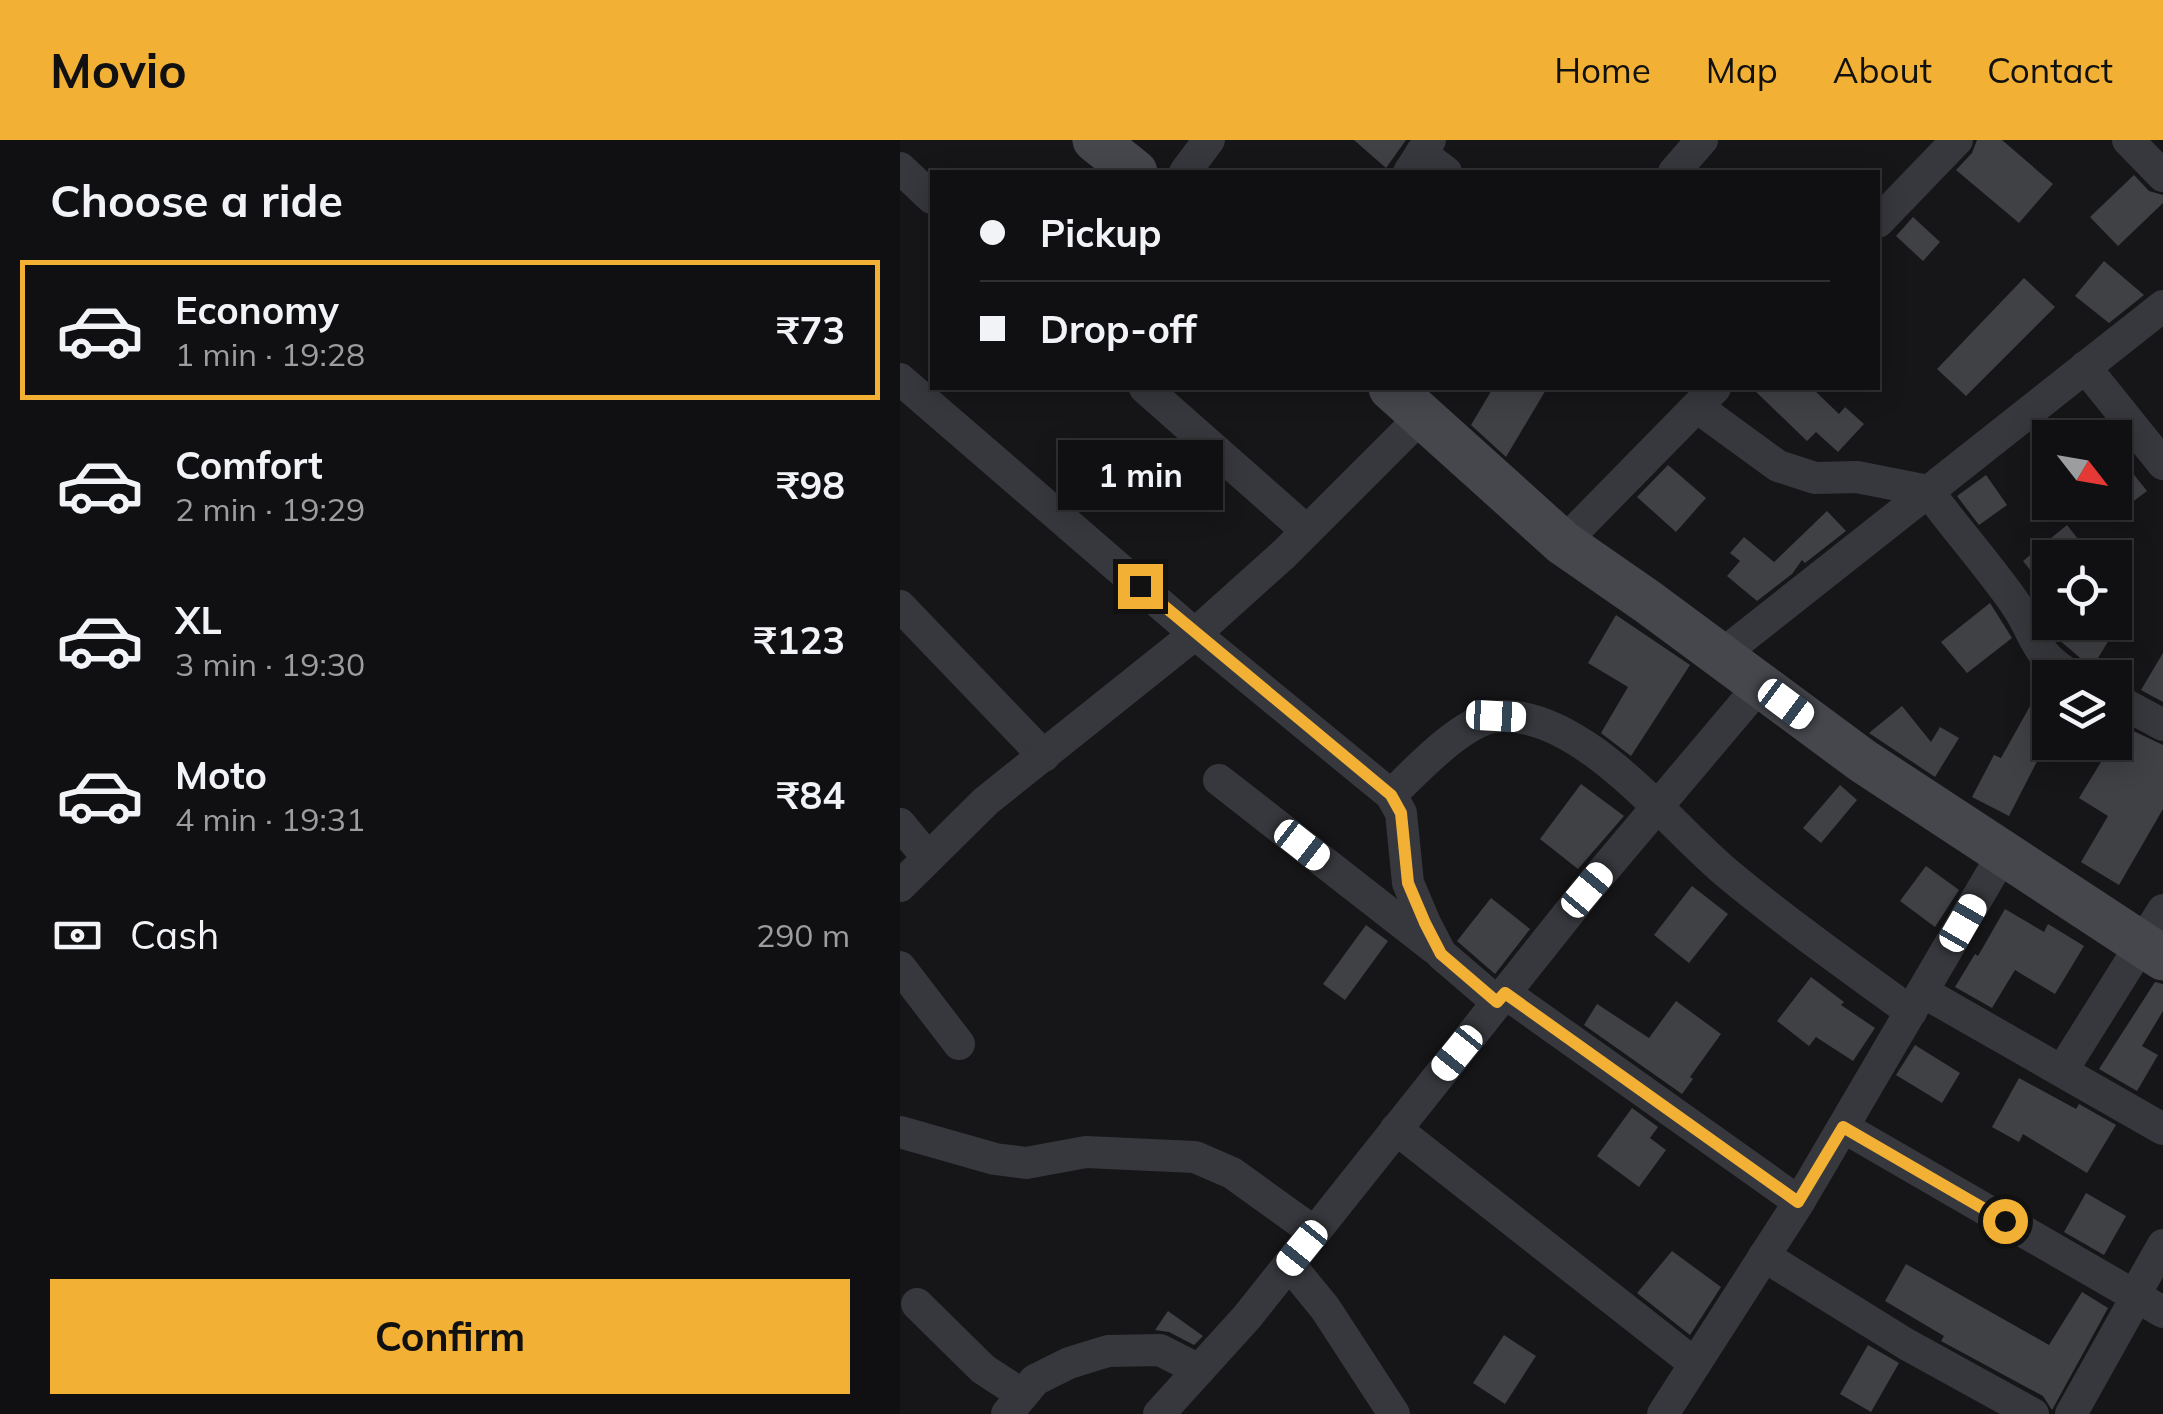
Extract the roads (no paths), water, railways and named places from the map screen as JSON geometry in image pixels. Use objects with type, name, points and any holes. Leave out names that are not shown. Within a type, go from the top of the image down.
[{"type":"street","points":[[1096,140],[1133,170]]},
{"type":"street","points":[[1186,170],[1209,140]]},
{"type":"street","points":[[1676,170],[1702,140]]},
{"type":"street","points":[[1880,220],[1958,140]]},
{"type":"street","points":[[2128,140],[2163,176]]},
{"type":"street","points":[[900,168],[930,196]]},
{"type":"street","points":[[1720,656],[2163,306]]},
{"type":"street","points":[[2086,367],[2163,464]]},
{"type":"street","points":[[900,379],[1195,634],[1391,795],[1401,813],[1408,883],[1441,954]]},
{"type":"street","points":[[1147,390],[1307,531]]},
{"type":"street","points":[[1563,544],[1706,397],[1778,466],[1816,478],[1857,477],[1928,491],[2016,606],[2037,648],[2048,660]]},
{"type":"street","points":[[900,886],[986,801],[1195,634],[1307,531],[1407,401],[1563,544],[1863,761],[2003,854],[2156,938],[2062,1071]]},
{"type":"street","points":[[900,606],[1044,756]]},
{"type":"street","points":[[1158,1414],[1289,1264],[1501,998],[1760,685]]},
{"type":"street","points":[[2132,708],[2163,725]]},
{"type":"street","points":[[1391,795],[1452,738],[1496,716],[1526,717],[1600,755],[1723,870],[1791,925],[1917,1002],[2062,1071],[2163,1130]]},
{"type":"street","points":[[1220,780],[1501,998],[1798,1202]]},
{"type":"street","points":[[900,824],[928,858]]},
{"type":"street","points":[[1663,1414],[1798,1202],[2003,854]]},
{"type":"street","points":[[900,968],[959,1044]]},
{"type":"street","points":[[1843,1127],[2144,1302]]},
{"type":"street","points":[[1396,1129],[1695,1364]]},
{"type":"street","points":[[900,1132],[995,1159],[1026,1163],[1086,1152],[1195,1157],[1232,1173],[1314,1232]]},
{"type":"street","points":[[2071,1414],[2144,1302],[2163,1245]]},
{"type":"street","points":[[1764,1256],[1906,1344],[2033,1414]]},
{"type":"street","points":[[1289,1264],[1324,1308],[1394,1414]]},
{"type":"street","points":[[917,1304],[1014,1404],[1035,1380],[1108,1351],[1160,1350],[1199,1370]]}]
